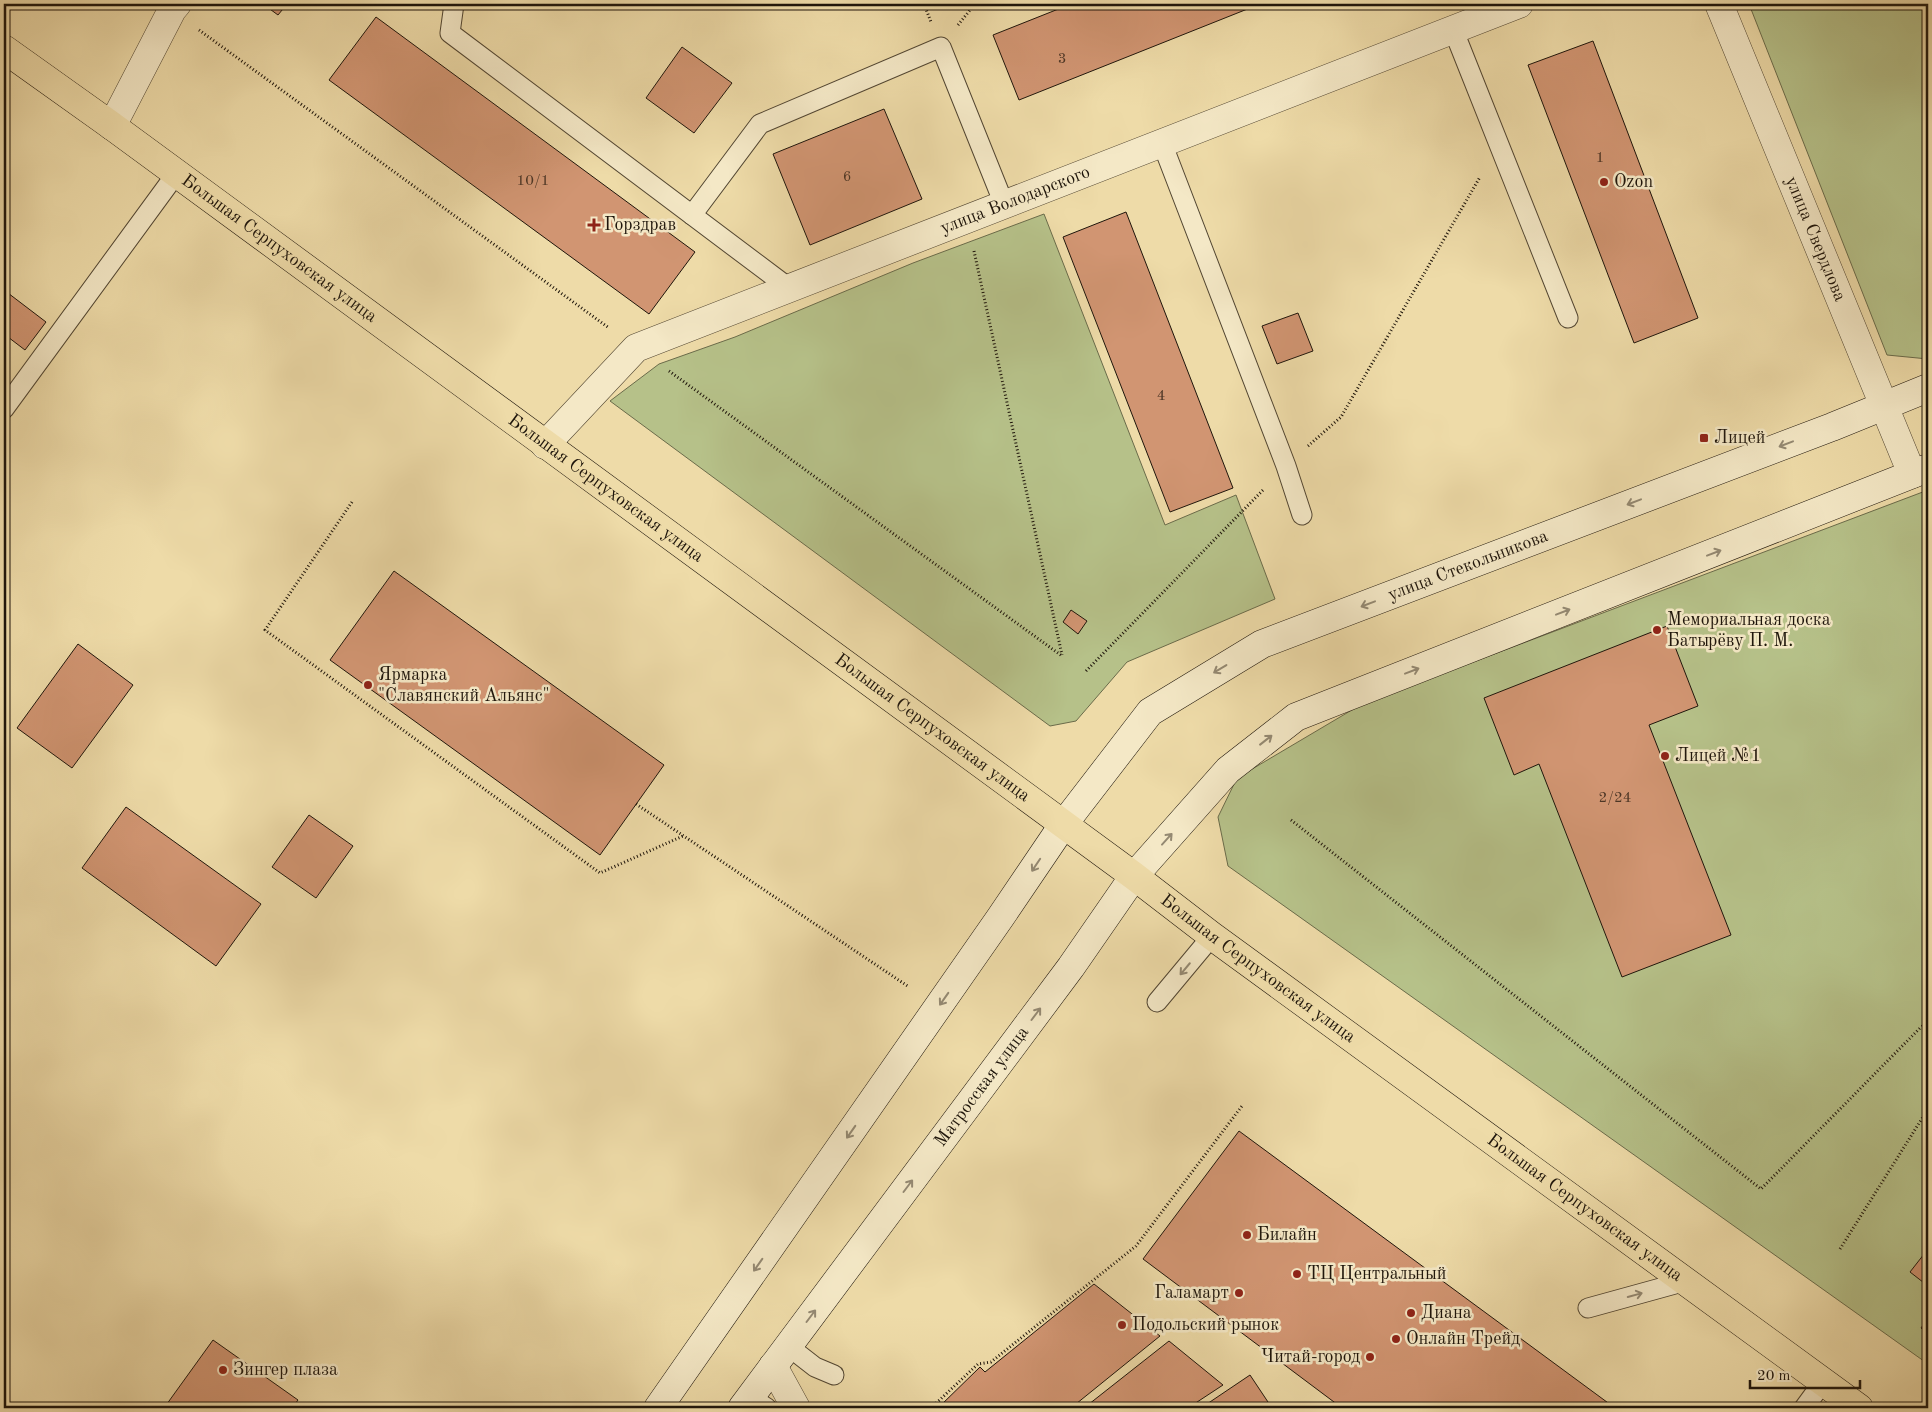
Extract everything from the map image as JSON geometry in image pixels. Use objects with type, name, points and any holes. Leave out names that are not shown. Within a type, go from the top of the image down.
[{"type":"main road","points":[[112,126],[172,10],[177,4]]},
{"type":"main road","name":"улица Володарского","points":[[545,445],[636,348],[1519,4]]},
{"type":"main road","name":"улица Свердлова","points":[[1719,4],[1884,405],[1920,471]]},
{"type":"main road","name":"Большая Серпуховская улица","points":[[4,49],[112,126],[1134,876],[1212,936],[1859,1408]]},
{"type":"main road","name":"улица Стекольникова","points":[[1063,824],[1150,712],[1262,644],[1832,427],[1928,388]]},
{"type":"main road","name":"Матросская улица","points":[[753,1405],[781,1356],[1071,968],[1134,876],[1228,770],[1296,717],[1920,471]]},
{"type":"main road","points":[[658,1408],[1000,918],[1063,824]]},
{"type":"main road","points":[[781,1356],[796,1408]]},
{"type":"lane","points":[[454,4],[450,33],[789,288]]},
{"type":"lane","points":[[1453,29],[1568,318]]},
{"type":"lane","points":[[692,215],[760,124],[941,47],[1004,204]]},
{"type":"lane","points":[[1162,143],[1286,466],[1302,515]]},
{"type":"lane","points":[[4,408],[176,174]]},
{"type":"lane","points":[[1157,1002],[1212,936]]},
{"type":"lane","points":[[1588,1308],[1686,1281]]},
{"type":"lane","points":[[781,1356],[815,1366],[834,1375]]},
{"type":"lane","points":[[1804,1408],[1823,1382]]},
{"type":"path","points":[[1086,671],[1286,466],[1341,417],[1499,144]]},
{"type":"path","points":[[967,219],[1062,656]]},
{"type":"path","points":[[352,502],[265,630],[600,873],[683,836]]},
{"type":"path","points":[[636,804],[909,986]]},
{"type":"path","points":[[1291,820],[1761,1189],[1921,1027],[1928,1023]]},
{"type":"path","points":[[931,1408],[978,1364],[992,1362],[1136,1246],[1242,1106]]},
{"type":"path","points":[[1840,1249],[1928,1109]]},
{"type":"green space","points":[[1749,4],[1928,4],[1928,359],[1887,355]]},
{"type":"green space","points":[[1044,214],[1165,525],[1236,495],[1275,599],[1127,662],[1076,721],[1050,726],[610,401],[659,364],[735,337],[913,263]]},
{"type":"green space","points":[[1928,490],[1928,1364],[1228,866],[1218,817],[1237,778],[1362,704]]},
{"type":"building","points":[[263,4],[287,4],[278,15]]},
{"type":"building","points":[[1071,4],[1260,4],[1019,100],[993,35]]},
{"type":"building","points":[[376,17],[695,252],[649,314],[329,80]]},
{"type":"building","points":[[1593,41],[1698,318],[1634,343],[1528,65]]},
{"type":"building","points":[[682,47],[732,83],[694,133],[646,98]]},
{"type":"building","points":[[884,109],[922,199],[810,245],[773,154]]},
{"type":"building","points":[[1126,212],[1233,488],[1170,512],[1063,237]]},
{"type":"building","points":[[4,290],[46,322],[25,350],[4,334]]},
{"type":"building","points":[[1298,313],[1313,351],[1277,364],[1262,326]]},
{"type":"building","points":[[394,571],[664,765],[600,855],[330,660]]},
{"type":"building","points":[[1071,610],[1087,621],[1078,634],[1063,622]]},
{"type":"building","points":[[1667,626],[1698,706],[1649,725],[1731,935],[1622,977],[1539,764],[1514,775],[1484,698]]},
{"type":"building","points":[[78,644],[133,685],[72,768],[17,728]]},
{"type":"building","points":[[126,807],[261,904],[216,966],[82,868]]},
{"type":"building","points":[[309,815],[353,846],[316,898],[272,867]]},
{"type":"building","name":"ТЦ Центральный","points":[[1239,1131],[1615,1408],[1342,1408],[1143,1259]]},
{"type":"building","points":[[1928,1249],[1928,1286],[1910,1272]]},
{"type":"building","points":[[1094,1284],[1160,1336],[1071,1408],[938,1408],[980,1367],[985,1372]]},
{"type":"building","points":[[1928,1318],[1928,1334],[1921,1328]]},
{"type":"building","name":"Зингер плаза","points":[[213,1340],[298,1400],[292,1408],[164,1408]]},
{"type":"building","points":[[1169,1341],[1223,1385],[1188,1408],[1084,1408]]},
{"type":"building","points":[[1250,1375],[1272,1408],[1201,1408]]},
{"type":"place","name":"Ozon","points":[[1604,182]]},
{"type":"place","name":"Горздрав","points":[[594,225]]},
{"type":"place","name":"Лицeй","points":[[1704,438]]},
{"type":"place","name":"Мемориальная доска Батырёву П. М.","points":[[1657,630]]},
{"type":"place","name":"Ярмарка \"Славянский Альянс\"","points":[[368,685]]},
{"type":"place","name":"Лицeй №1","points":[[1665,756]]},
{"type":"place","name":"Билайн","points":[[1247,1235]]},
{"type":"place","name":"ТЦ Центральный","points":[[1297,1274]]},
{"type":"place","name":"Галамарт","points":[[1239,1293]]},
{"type":"place","name":"Диана","points":[[1411,1313]]},
{"type":"place","name":"Подольский рынок","points":[[1122,1325]]},
{"type":"place","name":"Онлайн Трейд","points":[[1396,1339]]},
{"type":"place","name":"Читай-город","points":[[1370,1357]]},
{"type":"place","name":"Зингер плаза","points":[[223,1370]]}]
